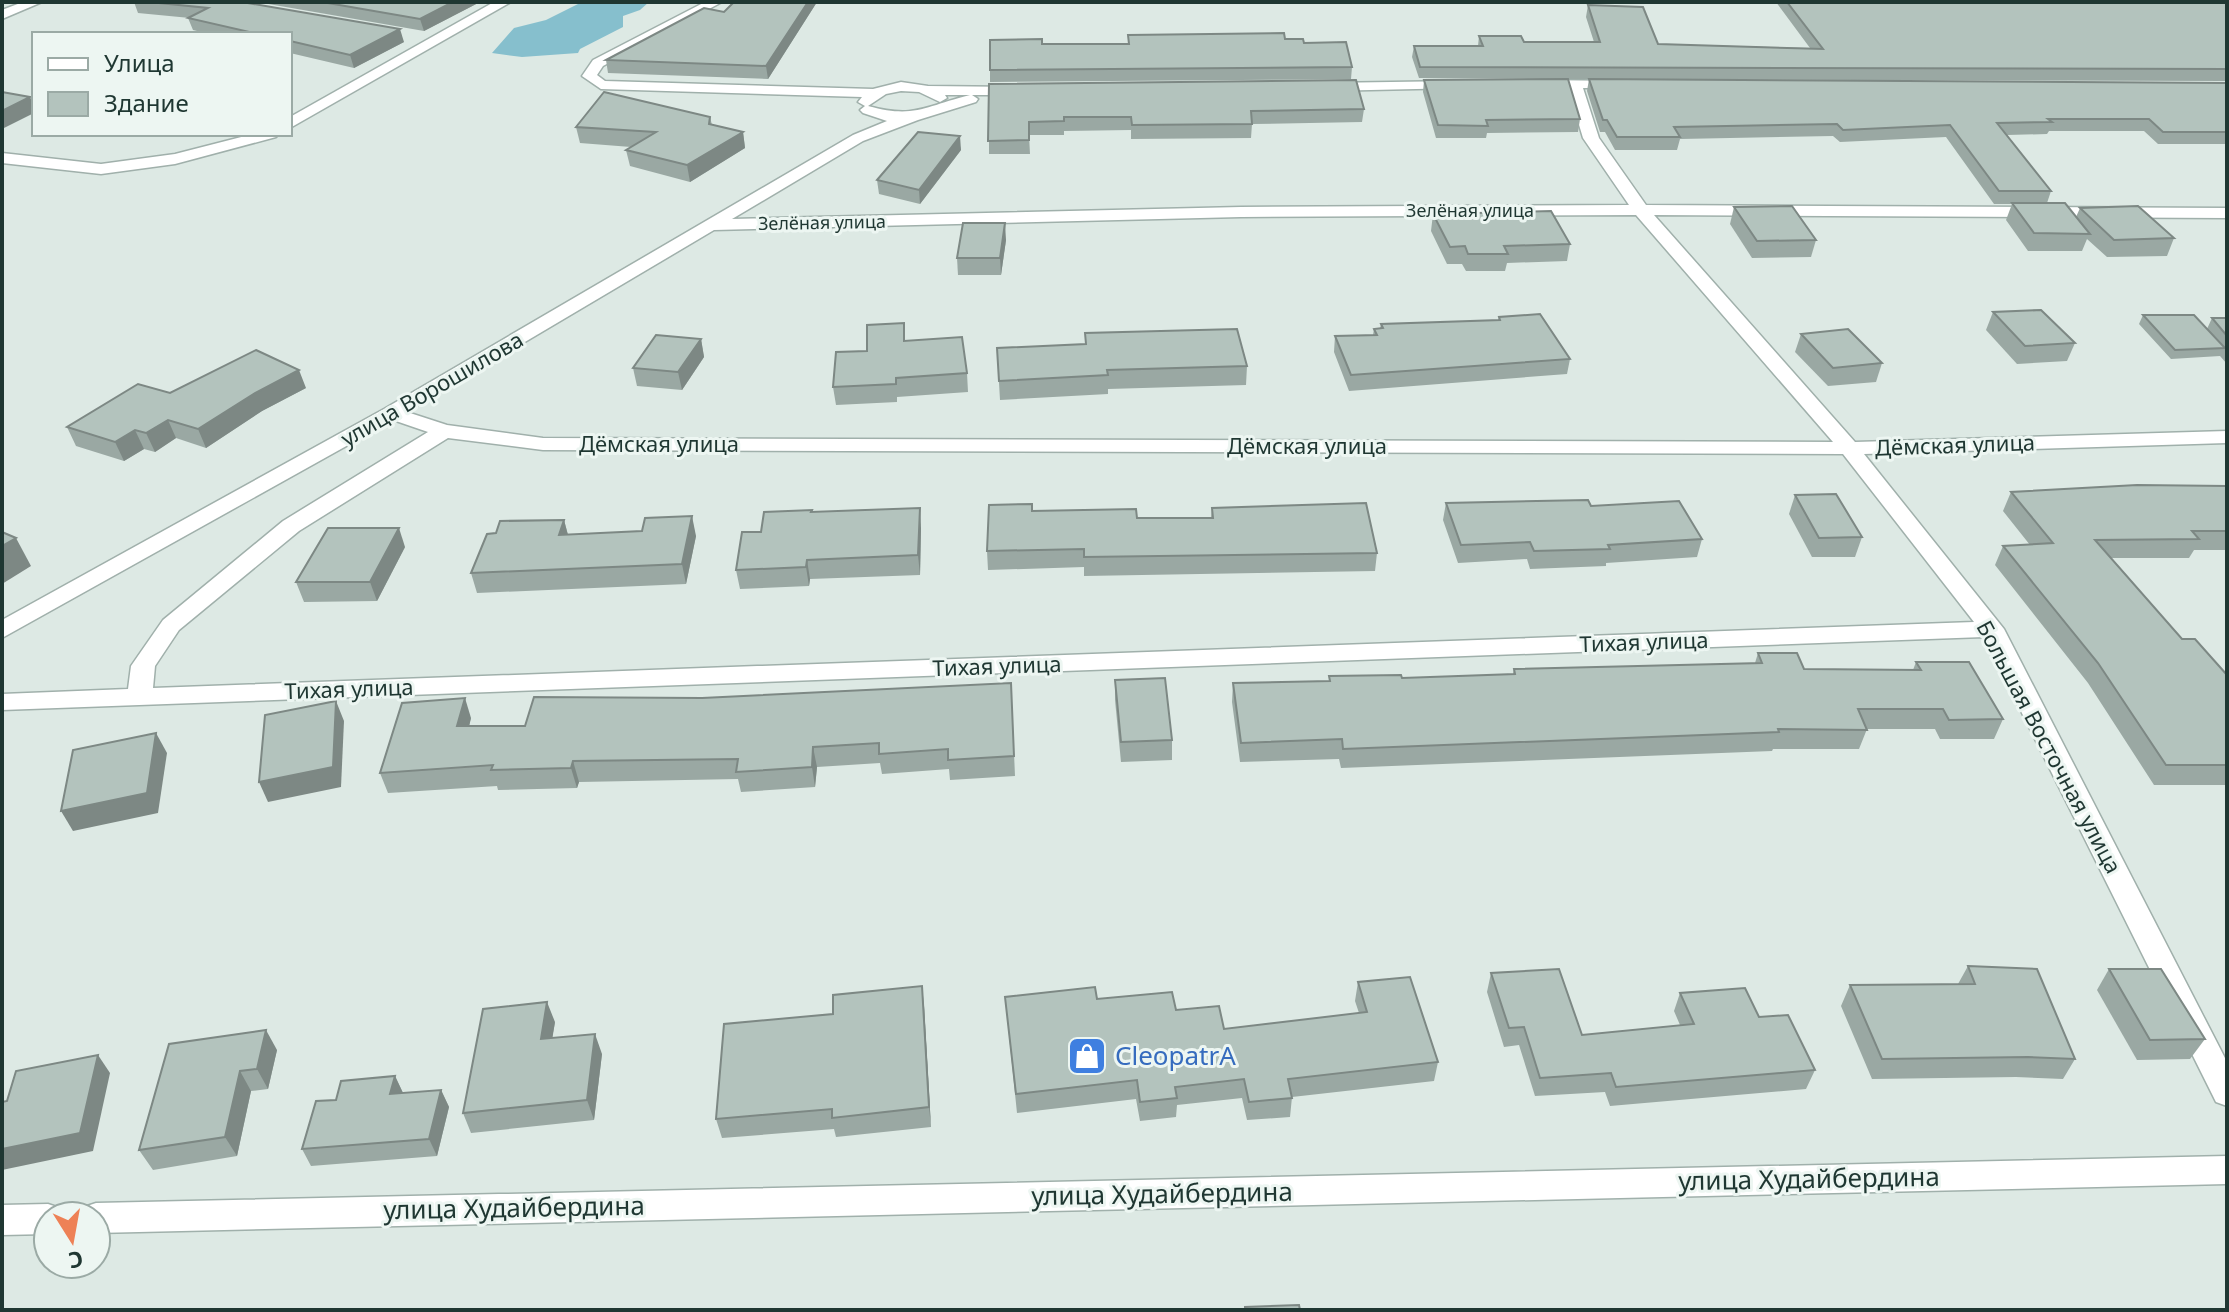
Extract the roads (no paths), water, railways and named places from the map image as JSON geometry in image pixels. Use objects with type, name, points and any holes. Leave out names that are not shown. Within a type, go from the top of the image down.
[{"type":"street","points":[[2,15],[35,2]]},
{"type":"street","points":[[292,122],[504,2]]},
{"type":"street","points":[[715,2],[598,63],[589,76],[601,85],[875,93],[901,87],[1024,90],[939,106],[940,97],[929,90]]},
{"type":"street","points":[[419,38],[435,40]]},
{"type":"street","points":[[1526,84],[1638,84]]},
{"type":"street","name":"Большая Восточная улица","points":[[1574,84],[1591,138],[1641,210],[1849,448],[1992,629],[2227,1093]]},
{"type":"street","points":[[1303,87],[1478,85]]},
{"type":"street","points":[[858,138],[868,110],[865,101],[875,93]]},
{"type":"street","name":"улица Ворошилова","points":[[2,630],[391,413],[858,138],[939,106]]},
{"type":"street","points":[[868,110],[890,118],[912,117]]},
{"type":"street","points":[[2,158],[101,169],[175,159],[263,136]]},
{"type":"street","name":"Зелёная улица","points":[[714,225],[1241,212],[1641,210],[2227,213]]},
{"type":"street","name":"Дёмская улица","points":[[391,413],[444,431],[559,444],[1849,448],[2227,437]]},
{"type":"street","points":[[140,697],[143,666],[171,625],[291,526],[444,431]]},
{"type":"street","name":"Тихая улица","points":[[2,702],[1992,629]]},
{"type":"street","name":"улица Худайбердина","points":[[112,1218],[2227,1170]]},
{"type":"street","points":[[2,1220],[32,1219]]},
{"type":"water","points":[[649,2],[640,10],[623,16],[623,27],[580,49],[578,53],[522,57],[492,53],[514,28],[546,20],[578,4]]},
{"type":"place","name":"CleopatrA","points":[[1087,1056]]}]
